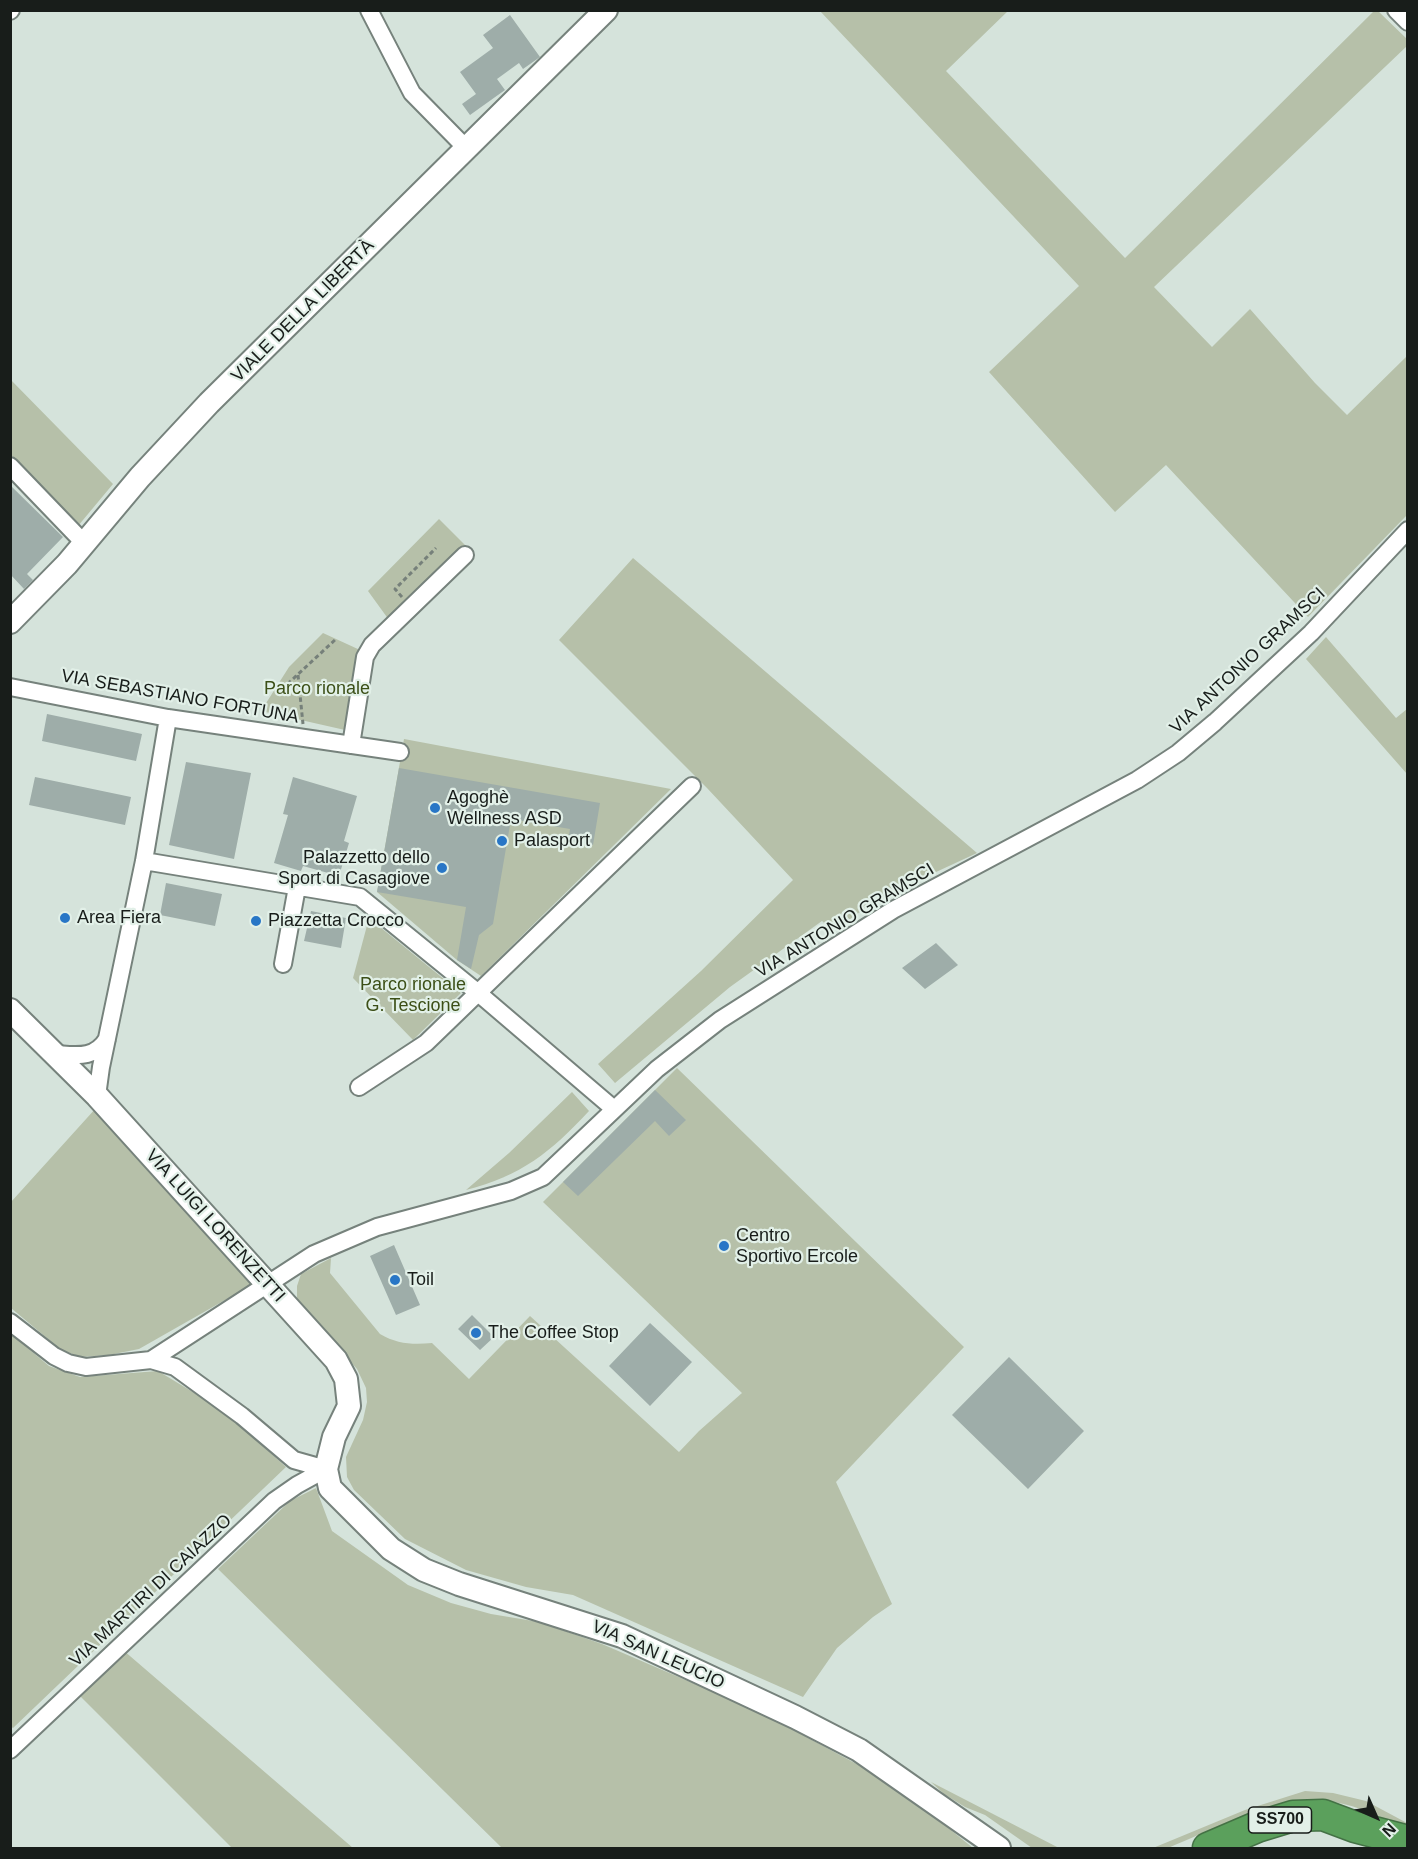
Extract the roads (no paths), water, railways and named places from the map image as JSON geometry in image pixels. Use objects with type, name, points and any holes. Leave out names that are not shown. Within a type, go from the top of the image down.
[{"type":"highway","name":"SS700","points":[[1208,1848],[1257,1827],[1293,1816],[1323,1815],[1355,1827],[1407,1841]]},
{"type":"highway","name":"SS700","points":[[1355,1827],[1381,1848]]},
{"type":"street","points":[[369,10],[412,93],[467,148]]},
{"type":"street","name":"VIALE DELLA LIBERTÀ","points":[[10,622],[39,595],[140,477],[209,403],[606,10]]},
{"type":"street","points":[[10,466],[84,544]]},
{"type":"street","name":"VIA ANTONIO GRAMSCI","points":[[151,1360],[314,1254],[377,1227],[511,1191],[543,1177],[657,1069],[720,1020],[893,910],[1137,780],[1178,753],[1311,633],[1407,530]]},
{"type":"street","points":[[351,745],[365,657],[372,645],[465,555]]},
{"type":"street","name":"VIA SEBASTIANO FORTUNA","points":[[15,686],[168,718],[400,752]]},
{"type":"street","points":[[97,1096],[144,861],[168,718]]},
{"type":"street","points":[[359,1087],[426,1043],[692,786]]},
{"type":"street","points":[[144,861],[360,897],[477,992],[614,1109]]},
{"type":"street","points":[[283,964],[297,887]]},
{"type":"street","name":"VIA LUIGI LORENZETTI","points":[[10,1010],[97,1096],[336,1360],[346,1379],[349,1406],[334,1437],[326,1469]]},
{"type":"street","points":[[54,1054],[89,1054],[101,1048],[108,1038]]},
{"type":"street","points":[[10,1322],[54,1356],[86,1368],[151,1360],[175,1367],[242,1416],[294,1460],[326,1469]]},
{"type":"street","name":"VIA MARTIRI DI CAIAZZO","points":[[10,1750],[274,1501],[326,1469]]},
{"type":"street","name":"VIA SAN LEUCIO","points":[[326,1469],[330,1488],[347,1506],[391,1549],[424,1570],[459,1584],[622,1636],[795,1718],[859,1750],[999,1848]]},
{"type":"place","name":"Agoghè Wellness ASD","points":[[435,808]]},
{"type":"place","name":"Palasport","points":[[502,841]]},
{"type":"place","name":"Palazzetto dello Sport di Casagiove","points":[[442,868]]},
{"type":"place","name":"Area Fiera","points":[[65,918]]},
{"type":"place","name":"Piazzetta Crocco","points":[[256,921]]},
{"type":"place","name":"Centro Sportivo Ercole","points":[[724,1246]]},
{"type":"place","name":"Toil","points":[[395,1280]]},
{"type":"place","name":"The Coffee Stop","points":[[476,1333]]},
{"type":"park label","name":"Parco rionale","points":[[317,689]]},
{"type":"park label","name":"Parco rionale G. Tescione","points":[[413,995]]}]
